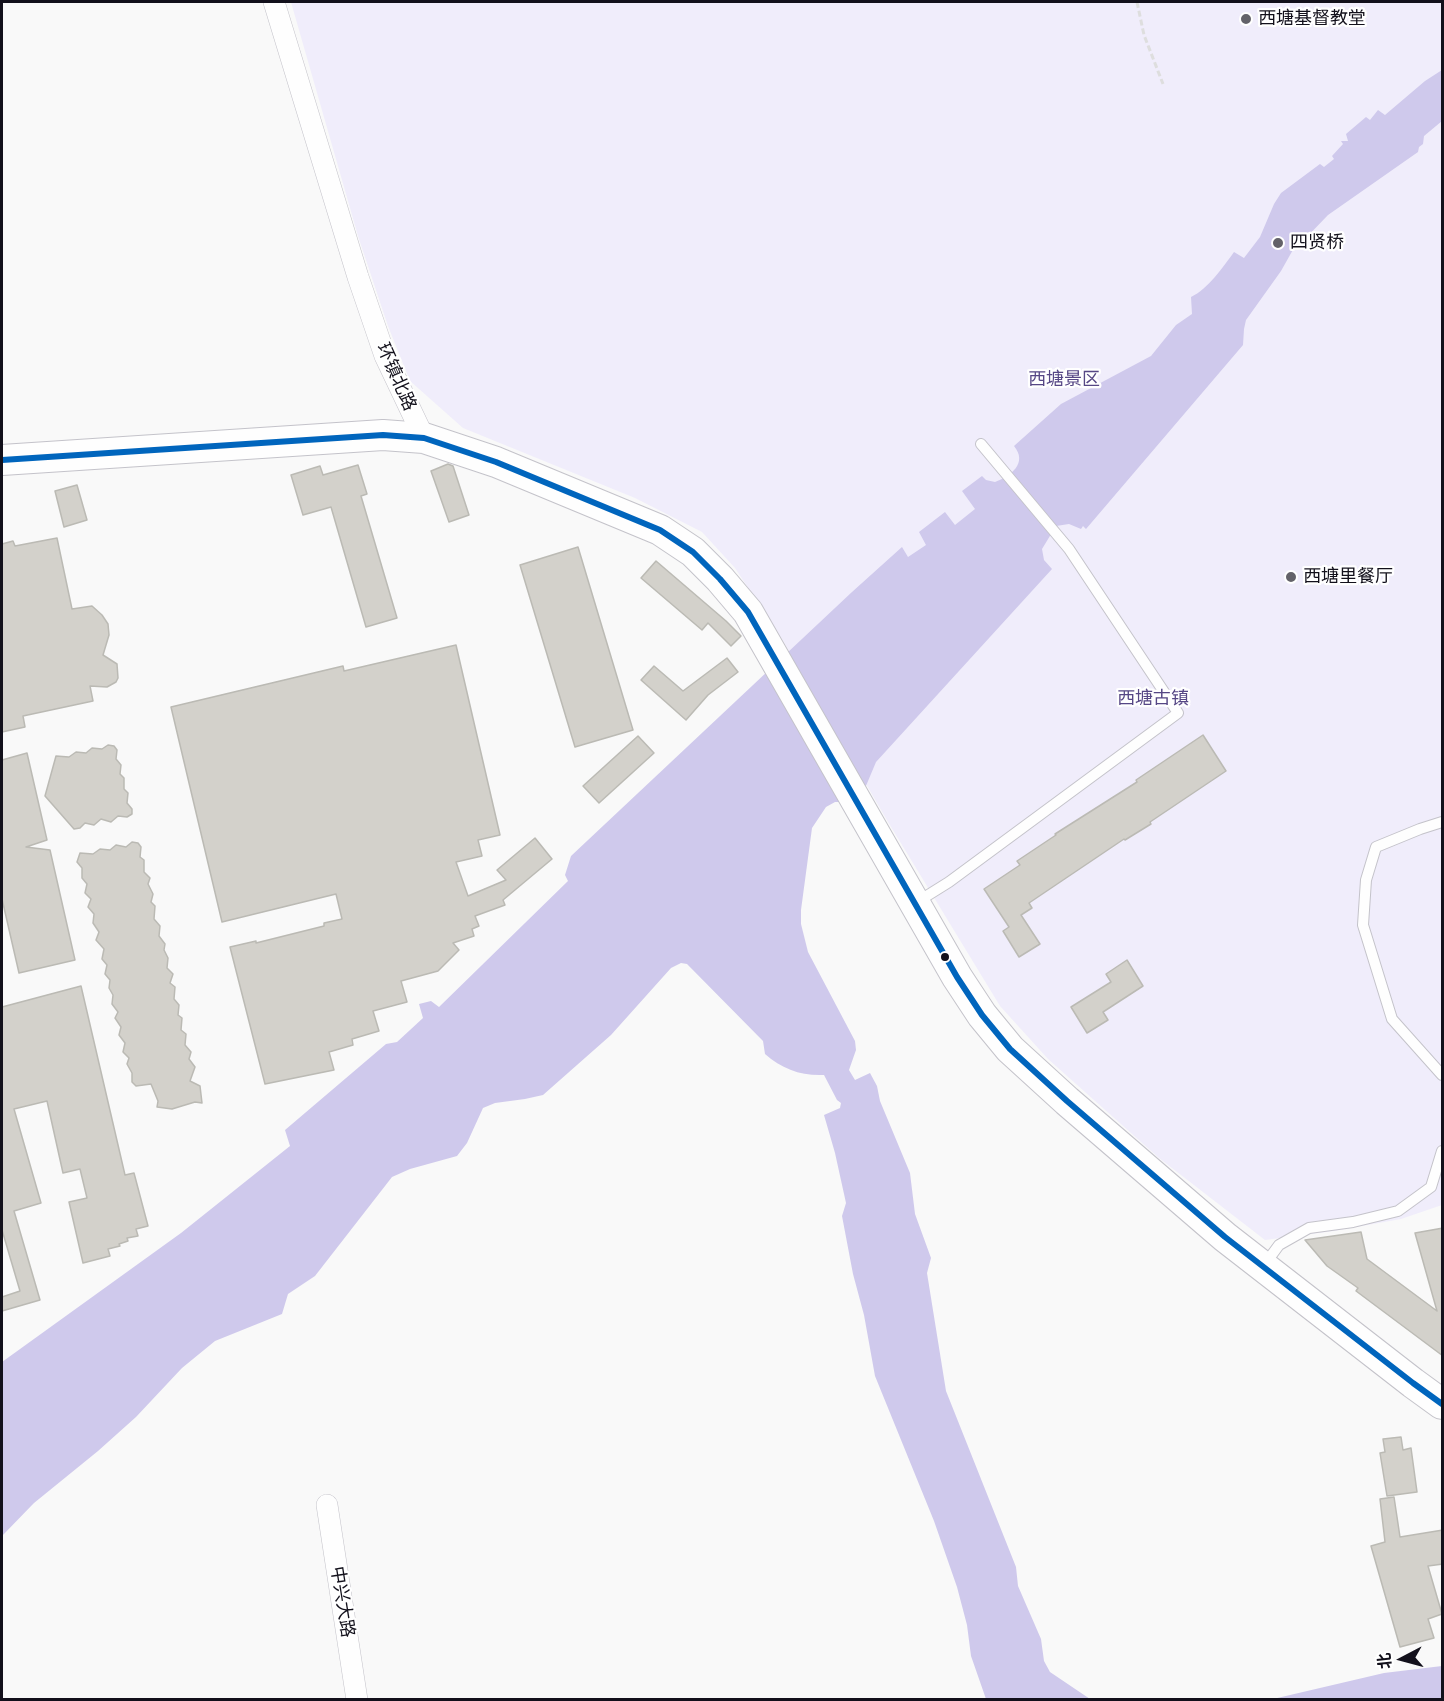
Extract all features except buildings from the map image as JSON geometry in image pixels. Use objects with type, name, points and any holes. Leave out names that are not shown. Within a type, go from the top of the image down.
[{"type":"street","name":"环镇北路","points":[[274,2],[358,277],[385,356],[424,438]]},
{"type":"street","points":[[2,460],[383,435],[424,438],[496,462],[660,530],[693,552],[748,612],[976,1006],[1010,1049],[1225,1237],[1443,1404]]},
{"type":"street","name":"中兴大路","points":[[327,1505],[357,1700]]},
{"type":"lane","points":[[915,904],[949,882],[1178,713],[1069,549],[981,444]]},
{"type":"lane","points":[[1443,822],[1376,847],[1366,880],[1364,925],[1392,1019],[1443,1076]]},
{"type":"lane","points":[[1263,1267],[1279,1245],[1309,1228],[1353,1222],[1398,1211],[1431,1187],[1443,1151]]},
{"type":"path","points":[[1137,2],[1144,35],[1163,84]]},
{"type":"green space","name":"西塘景区","points":[[291,2],[1442,2],[1442,1205],[1401,1219],[1265,1240],[1159,1158],[1048,1059],[1000,1006],[888,822],[782,639],[735,568],[702,532],[635,498],[463,428],[410,381],[388,326],[358,236]]},
{"type":"shaded area","points":[[1442,70],[1442,121],[1424,136],[1423,144],[1419,147],[1418,152],[1328,215],[1302,242],[1299,239],[1281,271],[1246,320],[1243,345],[1086,529],[1083,526],[1081,529],[1069,524],[1056,526],[1042,549],[1044,560],[1052,569],[876,762],[863,793],[826,807],[812,828],[801,924],[808,952],[855,1041],[856,1050],[849,1070],[855,1080],[870,1073],[910,1173],[915,1214],[931,1258],[927,1273],[946,1391],[1016,1567],[1018,1586],[1041,1639],[1044,1661],[1050,1672],[1090,1699],[986,1699],[971,1656],[967,1625],[957,1587],[934,1521],[875,1376],[842,1216],[846,1203],[824,1115],[840,1108],[841,1103],[837,1100],[824,1075],[792,1070],[778,1064],[765,1054],[763,1041],[687,964],[681,963],[671,968],[611,1035],[543,1095],[495,1103],[483,1108],[467,1143],[457,1156],[410,1169],[392,1177],[315,1276],[288,1294],[282,1314],[215,1341],[182,1368],[136,1417],[34,1503],[2,1536],[2,1362],[181,1233],[290,1146],[285,1130],[386,1044],[397,1042],[423,1018],[419,1004],[431,1001],[439,1007],[568,881],[565,875],[571,856],[852,592],[902,547],[908,557],[926,545],[919,532],[945,512],[955,525],[975,509],[962,491],[982,476],[986,480],[995,482],[1012,472],[1019,458],[1014,446],[1061,404],[1151,356],[1176,325],[1192,314],[1191,297],[1209,283],[1234,252],[1244,258],[1260,237],[1281,193],[1320,164],[1324,167],[1334,159],[1332,156],[1343,144],[1341,141],[1348,141],[1346,134],[1366,117],[1370,120],[1378,110],[1385,115],[1425,81]]},
{"type":"shaded area","points":[[1442,1666],[1442,1699],[1273,1699],[1384,1673]]},
{"type":"transit line","points":[[2,460],[383,435],[424,438],[496,462],[660,530],[693,552],[748,612],[957,977],[982,1015],[1010,1049],[1225,1237],[1442,1404]]},
{"type":"place","name":"西塘基督教堂","points":[[1246,19]]},
{"type":"place","name":"四贤桥","points":[[1278,243]]},
{"type":"place","name":"西塘里餐厅","points":[[1291,577]]},
{"type":"park label","name":"西塘古镇","points":[[1153,699]]}]
